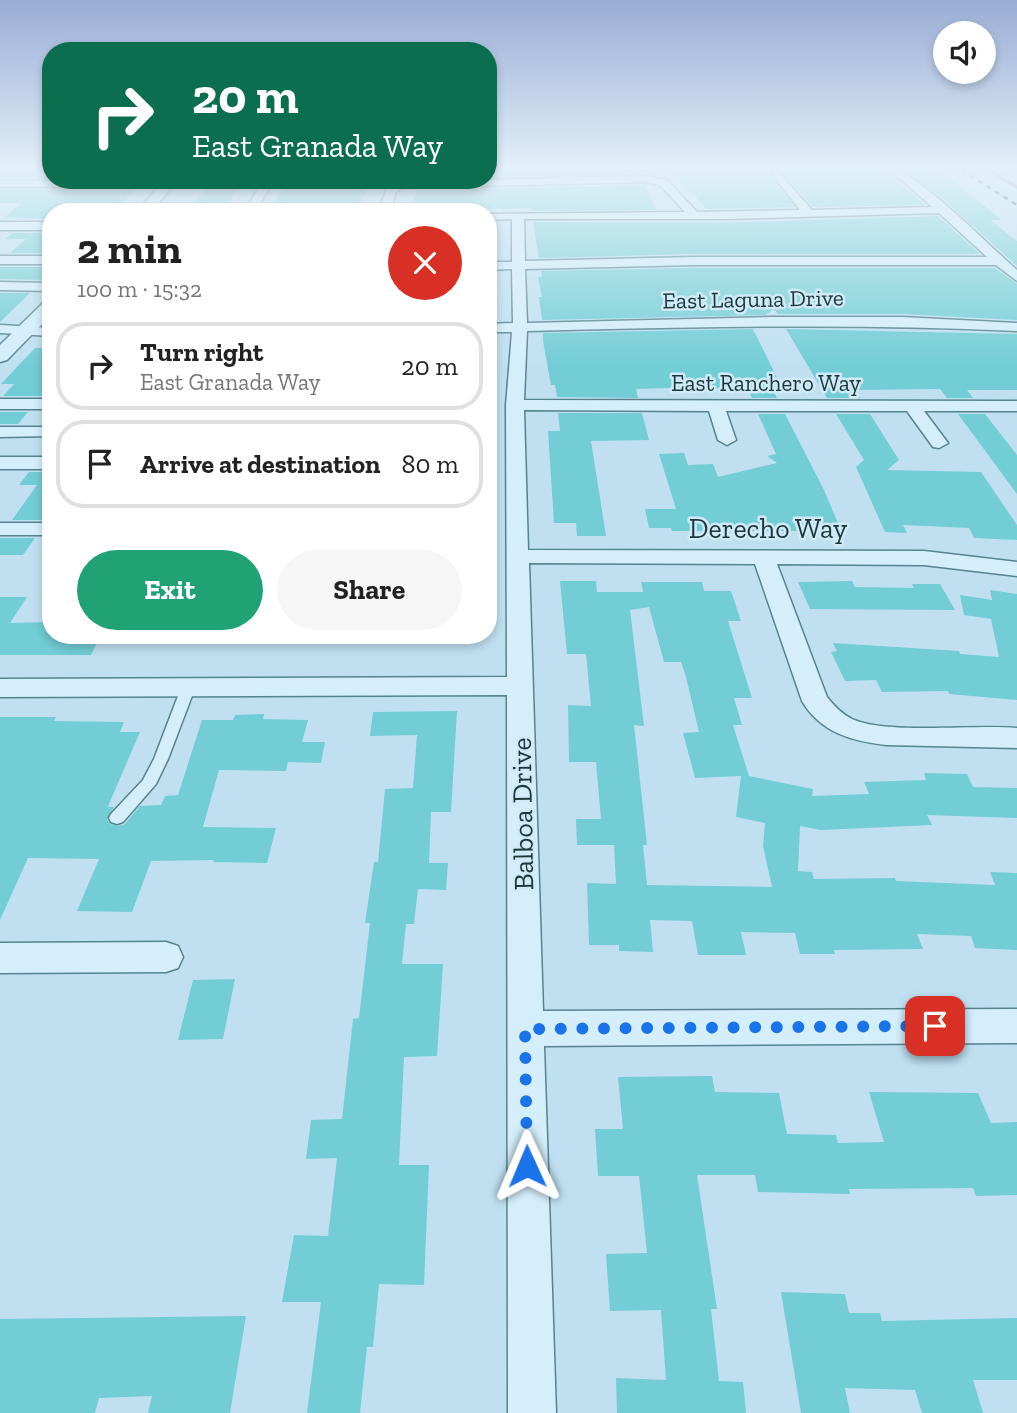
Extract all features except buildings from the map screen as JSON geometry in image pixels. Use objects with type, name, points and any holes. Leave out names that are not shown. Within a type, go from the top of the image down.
[{"type":"street","name":"Balboa Drive","points":[[518,236],[520,327],[515,405],[532,1413]]},
{"type":"street","points":[[971,236],[1017,277]]},
{"type":"street","points":[[0,260],[42,260]]},
{"type":"street","points":[[497,266],[721,261],[998,261]]},
{"type":"street","points":[[0,286],[42,287]]},
{"type":"street","points":[[0,356],[42,314]]},
{"type":"street","name":"East Laguna Drive","points":[[497,328],[771,321],[902,321],[1017,327]]},
{"type":"street","points":[[0,329],[42,332]]},
{"type":"street","points":[[0,404],[42,404]]},
{"type":"street","name":"East Ranchero Way","points":[[515,405],[1017,406]]},
{"type":"street","points":[[912,406],[939,443]]},
{"type":"street","points":[[716,407],[727,440]]},
{"type":"street","points":[[0,432],[42,432]]},
{"type":"street","points":[[0,463],[42,463]]},
{"type":"street","points":[[0,528],[42,528]]},
{"type":"street","name":"Derecho Way","points":[[518,556],[924,558],[1017,569]]},
{"type":"street","points":[[764,557],[815,701],[826,715],[847,728],[876,734],[1017,738]]},
{"type":"street","points":[[0,688],[520,686]]},
{"type":"street","points":[[0,958],[166,957]]},
{"type":"street","points":[[525,1029],[1017,1026]]},
{"type":"lane","points":[[117,818],[148,784],[162,759],[188,688]]},
{"type":"route","points":[[527,1166],[525,1029],[935,1026]]}]
